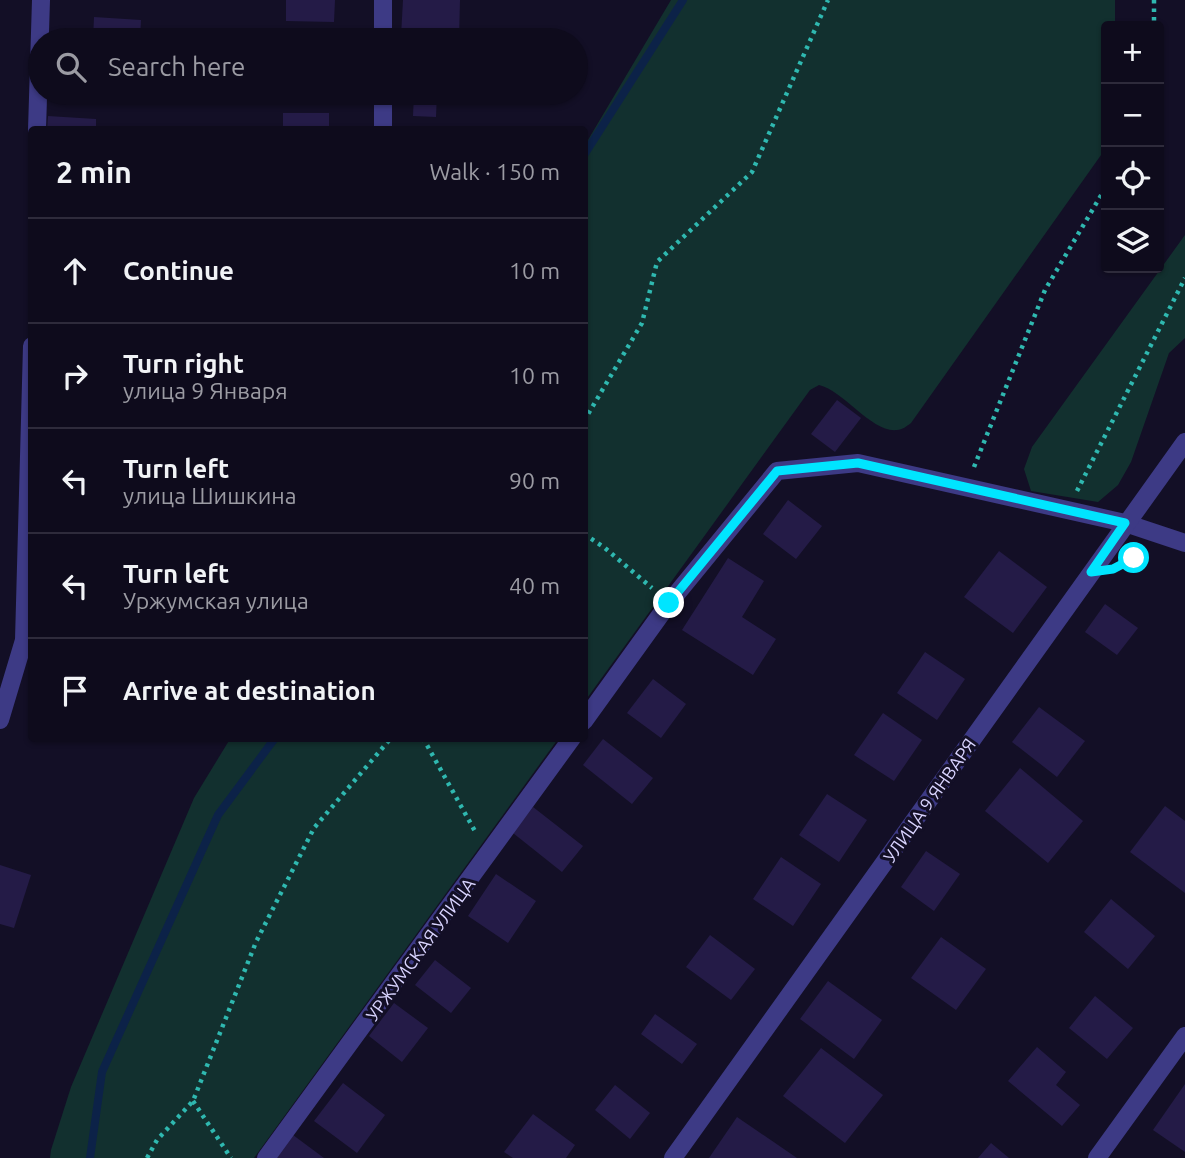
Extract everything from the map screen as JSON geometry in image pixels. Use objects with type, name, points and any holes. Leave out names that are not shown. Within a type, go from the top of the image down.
[{"type":"street","points":[[40,28],[41,0]]},
{"type":"street","points":[[383,0],[383,28]]},
{"type":"street","points":[[37,126],[38,105]]},
{"type":"street","points":[[383,105],[383,126]]},
{"type":"street","name":"УЛИЦА 9 ЯНВАРЯ","points":[[673,1158],[1185,442]]},
{"type":"street","points":[[588,715],[669,603],[777,471],[858,463],[1125,523],[1185,543]]},
{"type":"street","points":[[0,720],[23,640],[28,477]]},
{"type":"street","name":"УРЖУМСКАЯ УЛИЦА","points":[[267,1158],[489,856],[569,742]]},
{"type":"street","points":[[1097,1158],[1185,1036]]},
{"type":"path","points":[[588,414],[642,323],[657,262],[752,172],[828,0]]},
{"type":"path","points":[[1154,0],[1154,21]]},
{"type":"path","points":[[966,486],[1045,290],[1101,195]]},
{"type":"path","points":[[1067,511],[1185,278]]},
{"type":"path","points":[[588,537],[669,603]]},
{"type":"path","points":[[1091,572],[1113,569],[1134,558],[1161,558]]},
{"type":"path","points":[[147,1158],[157,1140],[193,1101],[256,942],[314,828],[388,742]]},
{"type":"path","points":[[426,742],[489,856]]},
{"type":"path","points":[[193,1101],[231,1158]]},
{"type":"green space","points":[[671,0],[1115,0],[1115,21],[1101,21],[1101,155],[911,423],[899,430],[887,429],[868,419],[829,389],[819,385],[810,390],[588,697],[588,140]]},
{"type":"green space","points":[[1185,235],[1185,338],[1169,353],[1131,462],[1118,485],[1098,502],[1031,491],[1024,469],[1032,447],[1158,273],[1164,273],[1164,264]]},
{"type":"green space","points":[[228,742],[556,742],[254,1158],[50,1158],[71,1087],[194,798]]},
{"type":"building","points":[[286,0],[335,0],[334,22],[286,21]]},
{"type":"building","points":[[403,0],[460,0],[459,28],[401,28]]},
{"type":"building","points":[[94,17],[141,20],[141,28],[94,28]]},
{"type":"building","points":[[413,105],[436,105],[436,117],[413,116]]},
{"type":"building","points":[[283,113],[329,113],[329,126],[283,126]]},
{"type":"building","points":[[48,116],[96,119],[96,126],[47,126]]},
{"type":"building","points":[[837,400],[861,418],[835,452],[811,434]]},
{"type":"building","points":[[788,500],[822,526],[796,559],[763,534]]},
{"type":"building","points":[[999,551],[1047,587],[1013,633],[964,597]]},
{"type":"building","points":[[728,558],[764,581],[742,617],[776,639],[753,675],[682,630]]},
{"type":"building","points":[[1105,604],[1138,628],[1117,655],[1085,632]]},
{"type":"building","points":[[925,652],[965,679],[937,720],[897,693]]},
{"type":"building","points":[[653,679],[686,704],[661,738],[627,713]]},
{"type":"building","points":[[1039,707],[1085,741],[1057,777],[1012,742]]},
{"type":"building","points":[[883,713],[922,740],[894,781],[854,755]]},
{"type":"building","points":[[603,739],[653,778],[632,804],[583,765]]},
{"type":"building","points":[[1020,768],[1083,821],[1048,863],[985,811]]},
{"type":"building","points":[[827,794],[867,820],[839,862],[799,835]]},
{"type":"building","points":[[1165,806],[1185,821],[1185,893],[1130,852]]},
{"type":"building","points":[[533,807],[583,846],[562,872],[513,833]]},
{"type":"building","points":[[926,851],[960,874],[934,911],[901,887]]},
{"type":"building","points":[[781,857],[821,884],[793,926],[753,899]]},
{"type":"building","points":[[0,865],[31,875],[14,928],[0,924]]},
{"type":"building","points":[[496,874],[536,901],[508,943],[468,916]]},
{"type":"building","points":[[1111,899],[1155,936],[1128,969],[1084,932]]},
{"type":"building","points":[[710,935],[755,969],[731,1000],[686,967]]},
{"type":"building","points":[[941,937],[986,969],[956,1010],[911,978]]},
{"type":"building","points":[[435,960],[471,988],[451,1013],[415,985]]},
{"type":"building","points":[[828,981],[882,1020],[854,1059],[800,1019]]},
{"type":"building","points":[[1095,996],[1133,1028],[1107,1059],[1069,1028]]},
{"type":"building","points":[[394,1003],[428,1028],[402,1062],[369,1036]]},
{"type":"building","points":[[655,1014],[697,1044],[682,1064],[641,1034]]},
{"type":"building","points":[[1037,1047],[1066,1072],[1056,1085],[1080,1105],[1062,1126],[1008,1081]]},
{"type":"building","points":[[821,1048],[883,1095],[845,1143],[783,1096]]},
{"type":"building","points":[[343,1083],[385,1115],[357,1153],[314,1121]]},
{"type":"building","points":[[1185,1084],[1185,1152],[1153,1130]]},
{"type":"building","points":[[615,1085],[650,1113],[630,1139],[595,1110]]},
{"type":"building","points":[[533,1114],[575,1145],[566,1158],[513,1158],[504,1152]]},
{"type":"building","points":[[737,1117],[797,1158],[709,1158]]},
{"type":"building","points":[[293,1135],[324,1158],[276,1158]]},
{"type":"building","points":[[991,1143],[1009,1158],[978,1158]]},
{"type":"waterway","points":[[588,149],[683,0]]},
{"type":"waterway","points":[[90,1158],[102,1072],[218,815],[272,742]]},
{"type":"route","points":[[669,603],[777,471],[858,463],[1125,523],[1091,572],[1113,569],[1134,558]]}]
